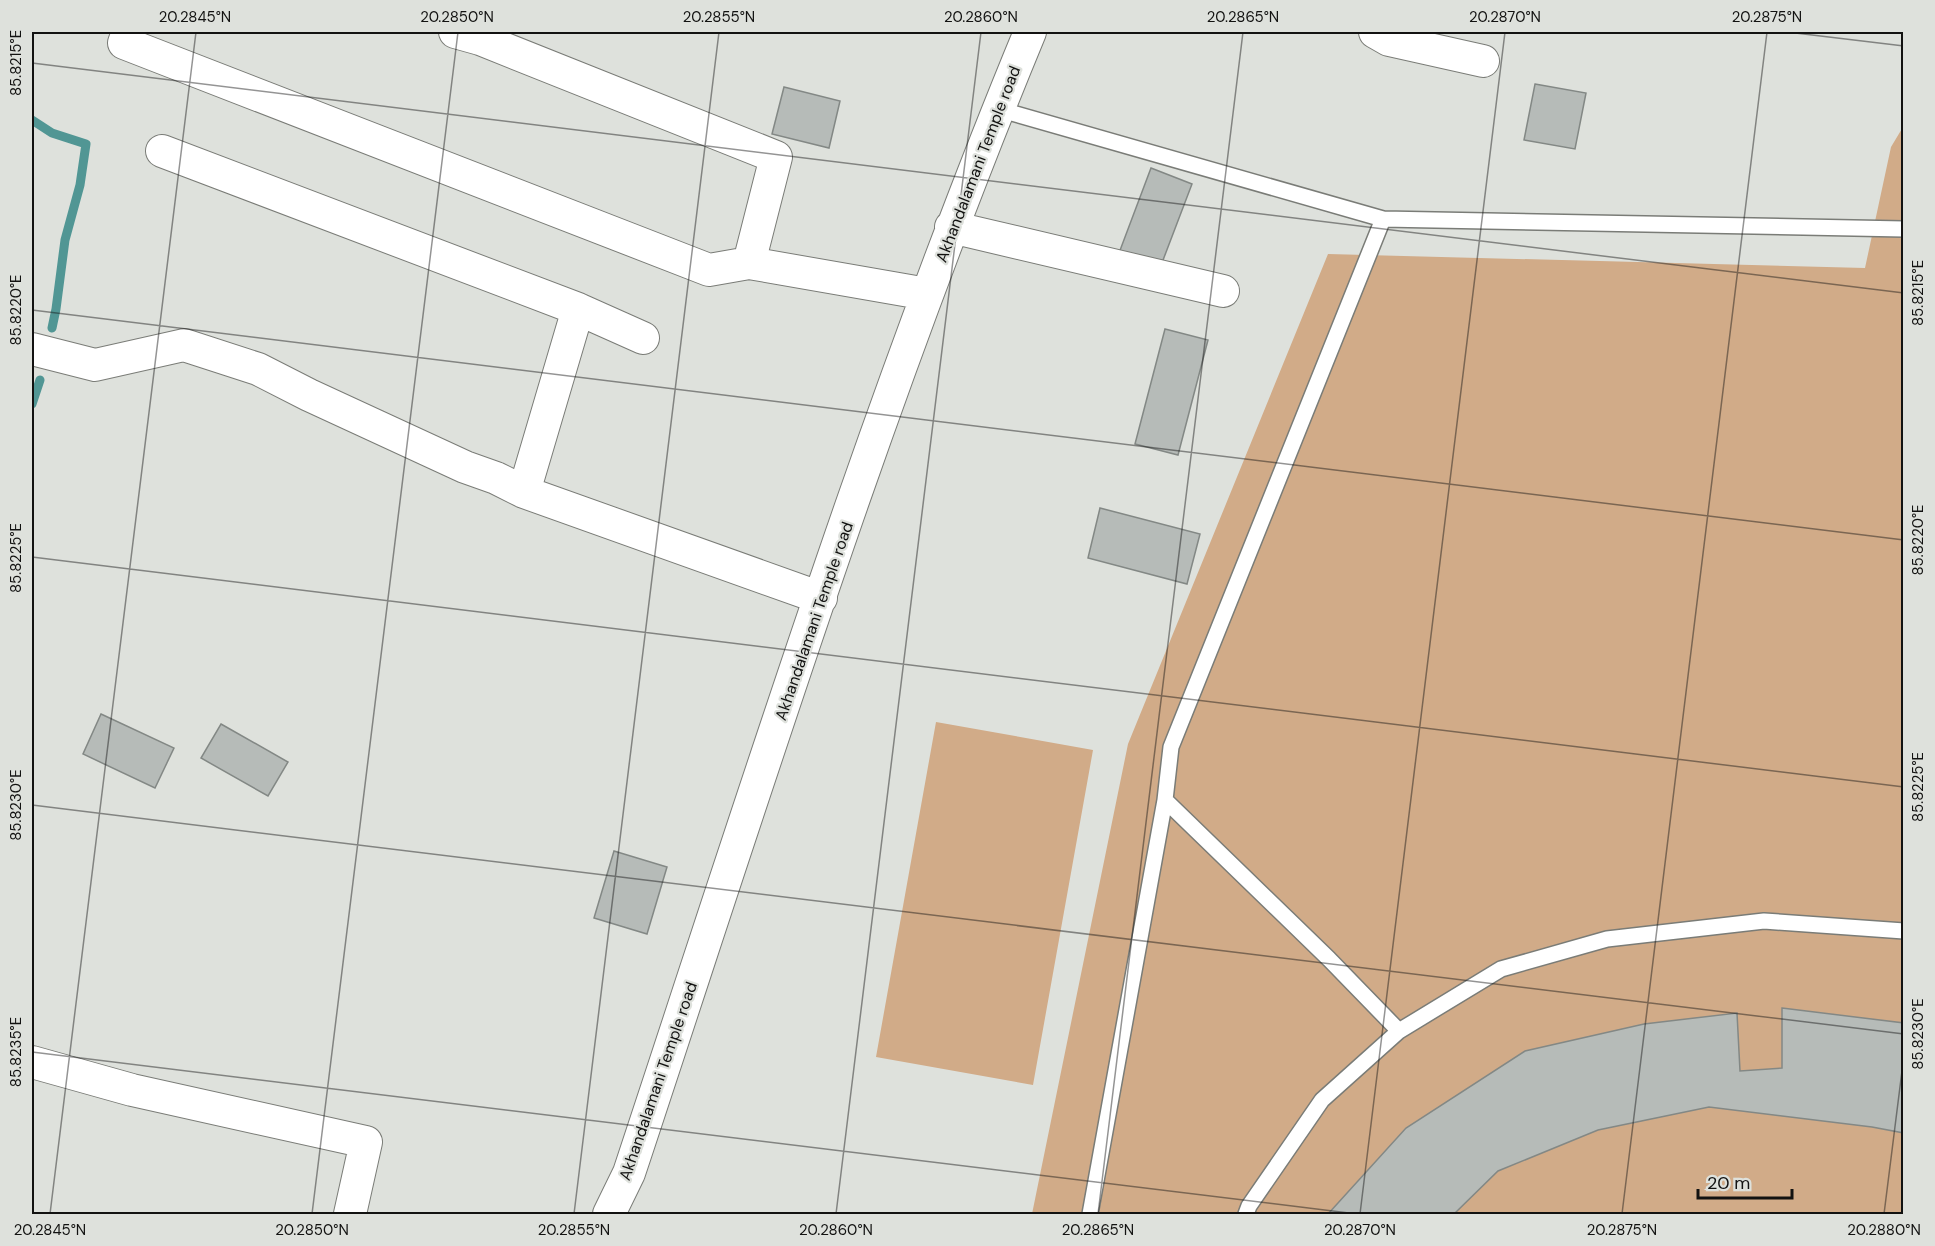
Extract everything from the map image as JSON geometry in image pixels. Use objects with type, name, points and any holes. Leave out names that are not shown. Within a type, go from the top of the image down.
[{"type":"street","points":[[128,32],[124,43],[709,270],[749,263],[927,294]]},
{"type":"street","points":[[455,32],[480,39],[776,157],[749,263]]},
{"type":"street","name":"Akhandalamani Temple road","points":[[609,1215],[629,1173],[821,598],[927,294],[951,227],[1030,32]]},
{"type":"street","points":[[1375,32],[1389,40],[1483,62]]},
{"type":"street","points":[[162,151],[578,309],[643,338]]},
{"type":"street","points":[[951,227],[1223,291]]},
{"type":"street","points":[[524,492],[578,309]]},
{"type":"street","points":[[32,349],[95,364],[184,345],[258,369],[309,395],[524,492],[821,598]]},
{"type":"street","points":[[32,1062],[132,1090],[366,1142],[350,1215]]},
{"type":"lane","points":[[998,109],[1383,219],[1904,229]]},
{"type":"lane","points":[[1090,1215],[1165,800],[1171,747],[1383,219]]},
{"type":"lane","points":[[1165,800],[1329,959],[1399,1031]]},
{"type":"lane","points":[[1246,1215],[1249,1206],[1322,1100],[1399,1031],[1501,969],[1607,939],[1764,921],[1904,932]]},
{"type":"shaded area","points":[[1903,127],[1903,1214],[1032,1214],[1128,744],[1328,254],[1865,268],[1891,147]]},
{"type":"shaded area","points":[[936,722],[1093,750],[1033,1085],[876,1057]]},
{"type":"building","points":[[1535,84],[1586,93],[1575,149],[1524,140]]},
{"type":"building","points":[[784,87],[840,101],[829,148],[772,134]]},
{"type":"building","points":[[1151,168],[1192,184],[1160,268],[1119,253]]},
{"type":"building","points":[[1165,329],[1208,340],[1178,455],[1135,444]]},
{"type":"building","points":[[1100,508],[1200,534],[1187,584],[1088,558]]},
{"type":"building","points":[[101,714],[174,748],[155,788],[83,754]]},
{"type":"building","points":[[221,724],[288,762],[268,796],[201,758]]},
{"type":"building","points":[[614,851],[667,867],[647,934],[594,918]]},
{"type":"building","points":[[1782,1008],[1904,1023],[1904,1133],[1709,1107],[1598,1130],[1498,1171],[1454,1214],[1328,1214],[1406,1128],[1525,1051],[1644,1024],[1737,1013],[1740,1071],[1782,1068]]},
{"type":"waterway","points":[[32,120],[52,133],[86,144],[80,185],[65,240],[52,328]]},
{"type":"waterway","points":[[32,404],[40,380]]}]
